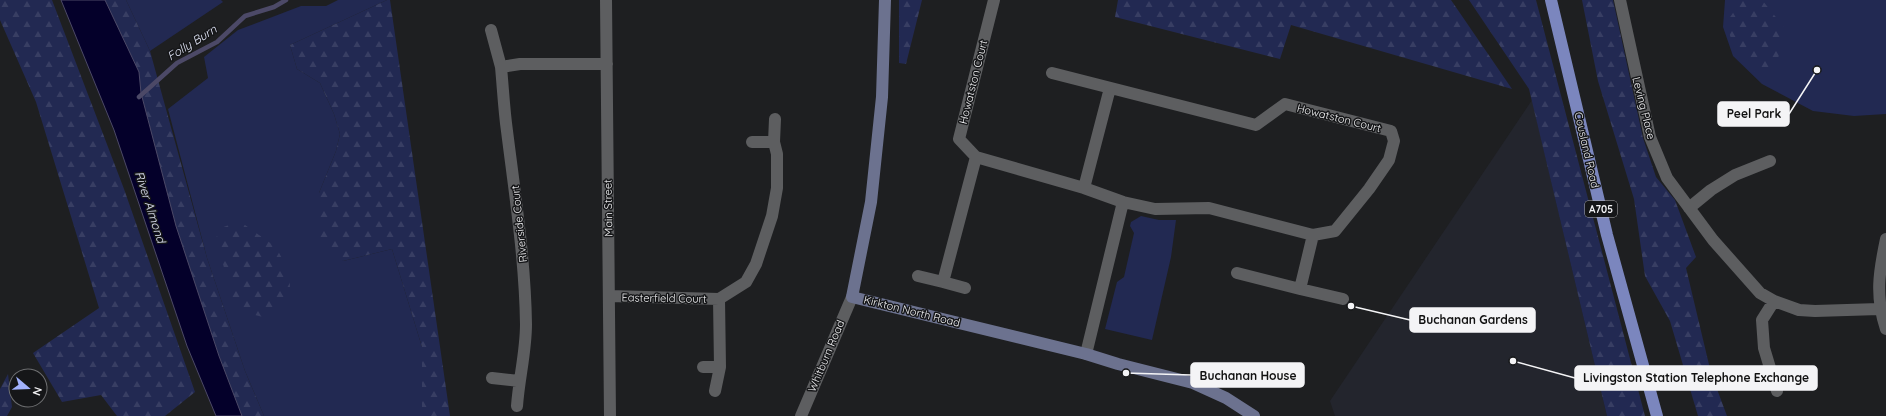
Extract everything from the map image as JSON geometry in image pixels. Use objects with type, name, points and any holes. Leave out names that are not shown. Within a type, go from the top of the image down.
[{"type":"main road","name":"Kirkton North Road","points":[[885,0],[882,97],[871,202],[852,296],[1086,354],[1193,383],[1226,398],[1254,416]]},
{"type":"main road","name":"Cousland Road","points":[[1551,0],[1608,235],[1657,416]]},
{"type":"street","name":"Main Street","points":[[606,0],[610,416]]},
{"type":"street","name":"Howatston Court","points":[[994,0],[958,139],[976,157],[1084,188],[1123,202],[1155,209],[1209,208],[1313,235],[1335,231],[1369,189],[1389,160],[1394,141],[1391,131],[1285,104],[1256,126],[1052,73]]},
{"type":"street","name":"Leving Place","points":[[1620,0],[1650,137],[1667,178],[1713,240],[1760,293],[1774,301],[1800,310],[1880,309]]},
{"type":"street","name":"Riverside Court","points":[[491,30],[501,67],[506,129],[516,197],[524,274],[526,326],[524,360],[519,382],[517,406]]},
{"type":"street","points":[[501,67],[520,64],[607,64]]},
{"type":"street","points":[[1084,188],[1110,88]]},
{"type":"street","name":"Easterfield Court","points":[[609,296],[719,299],[746,282],[756,264],[764,244],[772,216],[777,188],[777,154],[774,142],[775,119]]},
{"type":"street","points":[[752,142],[774,142]]},
{"type":"street","points":[[943,282],[976,157]]},
{"type":"street","points":[[1689,208],[1710,190],[1735,175],[1770,161]]},
{"type":"street","points":[[1086,354],[1123,202]]},
{"type":"street","points":[[1300,289],[1313,235]]},
{"type":"street","points":[[1886,239],[1879,281],[1880,309],[1886,329]]},
{"type":"street","points":[[1237,273],[1343,299]]},
{"type":"street","points":[[918,276],[965,288]]},
{"type":"street","name":"Whitburn Road","points":[[800,416],[852,296]]},
{"type":"street","name":"Easterfield Court","points":[[715,391],[720,367],[719,299]]},
{"type":"street","points":[[1774,301],[1762,320],[1764,348],[1770,372],[1777,391]]},
{"type":"street","points":[[703,367],[720,367]]},
{"type":"street","points":[[1748,377],[1770,372]]},
{"type":"street","points":[[492,378],[519,382]]},
{"type":"shaded area","points":[[1532,100],[1607,416],[1335,416],[1330,401]]},
{"type":"green space","points":[[0,0],[52,0],[124,189],[195,392],[165,416],[117,416],[101,395],[62,402],[48,378],[48,368],[42,368],[33,353],[99,308],[36,102],[0,20]]},
{"type":"green space","points":[[94,0],[126,0],[150,51],[207,258],[245,371],[264,416],[240,416],[224,386]]},
{"type":"green space","points":[[126,0],[221,0],[223,2],[150,51]]},
{"type":"green space","points":[[338,0],[387,0],[290,45],[297,69],[320,83],[334,114],[340,134],[336,151],[319,193],[343,261],[392,249],[422,347],[422,416],[264,416],[245,371],[207,258],[168,109],[208,78],[204,57],[238,30],[301,6],[326,6]]},
{"type":"green space","points":[[387,0],[390,0],[450,416],[422,416],[422,347],[392,249],[343,261],[328,253],[319,235],[317,213],[319,193],[336,151],[340,134],[334,114],[320,83],[297,69],[290,45]]},
{"type":"green space","points":[[899,0],[922,0],[906,64],[899,63]]},
{"type":"green space","points":[[1118,0],[1451,0],[1512,89],[1291,25],[1280,59],[1115,17]]},
{"type":"green space","points":[[1469,0],[1536,0],[1645,416],[1607,416],[1529,89]]},
{"type":"green space","points":[[1582,0],[1613,0],[1643,138],[1656,177],[1675,200],[1696,257],[1686,268],[1711,373],[1727,416],[1698,416],[1670,321],[1645,276],[1634,199],[1598,81]]},
{"type":"green space","points":[[1725,0],[1886,0],[1886,114],[1854,116],[1813,111],[1762,84],[1733,56],[1723,27]]},
{"type":"green space","points":[[1742,0],[1762,0],[1787,31],[1776,64],[1762,78],[1736,54],[1726,23]]},
{"type":"green space","points":[[1141,216],[1159,220],[1176,220],[1171,257],[1152,340],[1105,329],[1117,282],[1124,277],[1134,233],[1130,226],[1131,222]]},
{"type":"green space","points":[[234,223],[245,225],[276,247],[289,272],[290,287],[285,300],[272,313],[263,317],[244,312],[233,301],[216,238],[221,228]]},
{"type":"green space","points":[[8,374],[8,408],[11,408],[7,416],[0,416],[0,389]]},
{"type":"water","name":"River Almond","points":[[61,0],[105,0],[139,72],[141,93],[176,226],[219,356],[242,416],[216,416],[187,346],[114,130]]},
{"type":"waterway","name":"Folly Burn","points":[[139,97],[177,63],[217,42],[245,16],[274,7],[286,0]]},
{"type":"place","name":"Peel Park","points":[[1817,70]]},
{"type":"place","name":"Buchanan Gardens","points":[[1351,306]]},
{"type":"place","name":"Livingston Station Telephone Exchange","points":[[1513,361]]},
{"type":"place","name":"Buchanan House","points":[[1126,373]]}]
